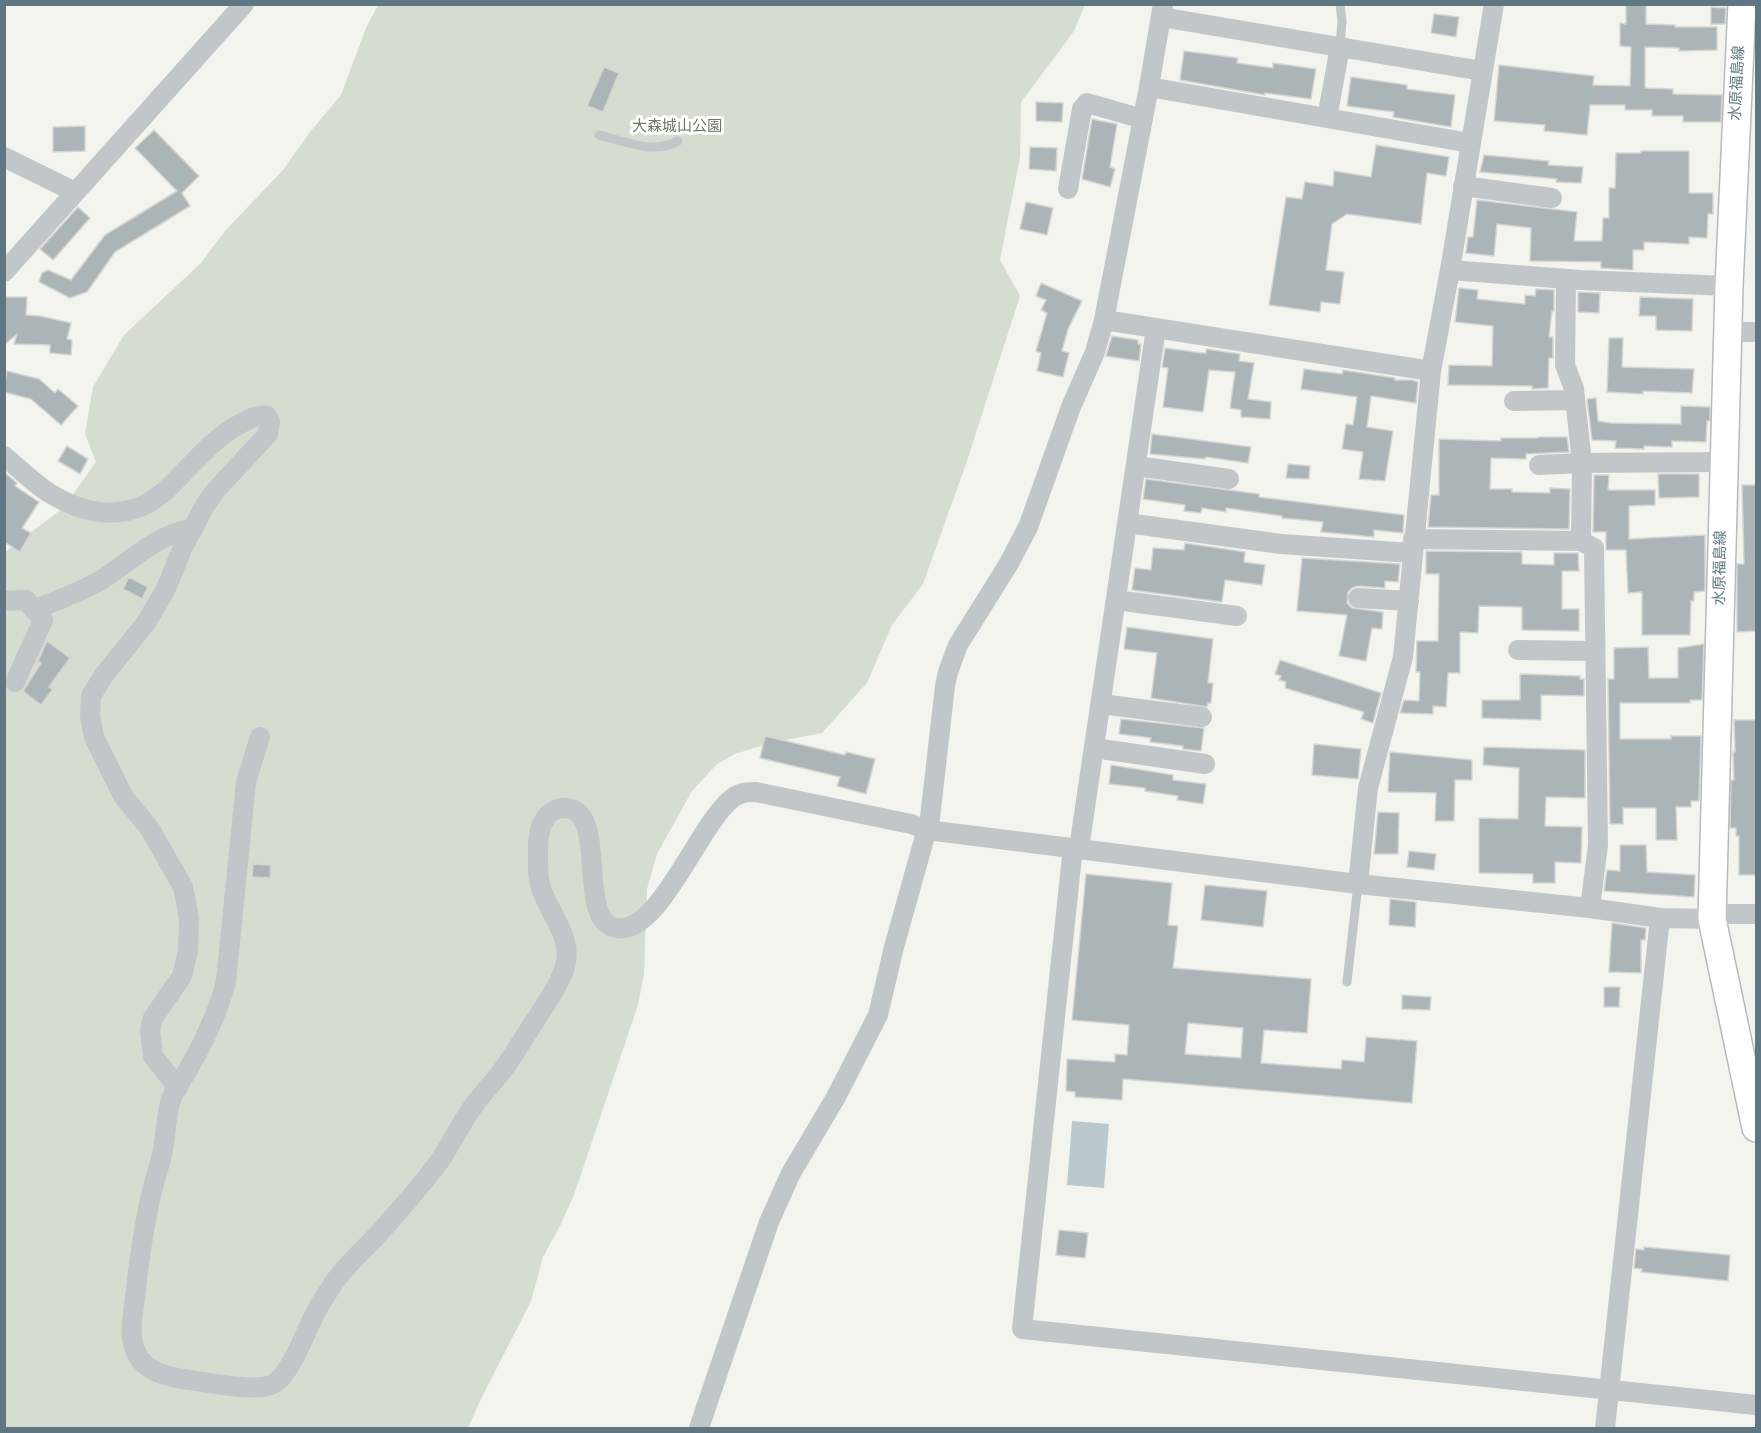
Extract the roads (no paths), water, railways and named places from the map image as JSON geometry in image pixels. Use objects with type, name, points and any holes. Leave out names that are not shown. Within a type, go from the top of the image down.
[{"type":"main road","name":"水原福島線","points":[[1742,4],[1729,286],[1712,919],[1756,1128]]},
{"type":"street","points":[[4,272],[244,4]]},
{"type":"street","points":[[1358,884],[1368,788],[1403,657],[1431,371],[1494,4]]},
{"type":"street","points":[[699,1428],[770,1222],[791,1173],[836,1097],[878,1015],[894,947],[930,818],[948,672],[958,645],[1008,565],[1028,527],[1071,407],[1095,352],[1104,321],[1162,10],[1340,47],[1482,71]]},
{"type":"street","points":[[1327,118],[1340,47]]},
{"type":"street","points":[[1149,87],[1470,143]]},
{"type":"street","points":[[1068,189],[1082,109],[1087,103],[1143,119]]},
{"type":"street","points":[[4,158],[75,192]]},
{"type":"street","points":[[1463,186],[1552,198]]},
{"type":"street","points":[[1450,270],[1566,279],[1729,286]]},
{"type":"street","points":[[1566,279],[1565,365],[1575,400],[1582,463],[1581,541]]},
{"type":"street","points":[[1104,321],[1431,371]]},
{"type":"street","points":[[1156,328],[1101,704],[1076,848],[1022,1329],[1756,1405]]},
{"type":"street","points":[[1728,332],[1756,332]]},
{"type":"street","points":[[1514,401],[1575,400]]},
{"type":"street","points":[[4,456],[50,494],[75,506],[101,513],[125,513],[152,502],[219,438],[256,416],[267,416],[270,422],[268,434],[205,505],[165,591],[145,624],[104,675],[91,696],[90,716],[94,737],[123,796],[150,829],[183,887],[186,900],[189,921],[188,951],[182,976],[153,1018],[150,1030],[153,1056],[178,1088]]},
{"type":"street","points":[[1539,465],[1724,462]]},
{"type":"street","points":[[1136,466],[1230,479]]},
{"type":"street","points":[[1127,523],[1281,544],[1413,546],[1581,541],[1594,548],[1598,845],[1590,908]]},
{"type":"street","points":[[34,610],[100,580],[150,546],[184,530],[193,529]]},
{"type":"street","points":[[1358,598],[1409,601]]},
{"type":"street","points":[[4,601],[26,600],[43,620],[15,682]]},
{"type":"street","points":[[1116,600],[1237,616]]},
{"type":"street","points":[[1518,650],[1594,651]]},
{"type":"street","points":[[1101,704],[1202,717]]},
{"type":"street","points":[[260,737],[246,782],[223,997],[199,1050],[172,1096],[148,1213],[131,1332],[134,1350],[141,1361],[152,1371],[222,1384],[268,1387],[279,1381],[318,1307],[338,1276],[372,1242],[440,1160],[472,1108],[503,1070],[557,988],[566,965],[565,937],[541,887],[538,859],[539,837],[543,820],[549,813],[558,809],[569,808],[579,812],[586,825],[592,876],[601,915],[609,926],[618,929],[628,928],[644,920],[659,903],[715,817],[731,798],[742,792],[774,794],[911,824],[927,830],[1358,884],[1590,908],[1660,918],[1712,919],[1728,914],[1756,914]]},
{"type":"street","points":[[1094,748],[1205,764]]},
{"type":"street","points":[[1605,1428],[1660,918]]},
{"type":"lane","points":[[1340,4],[1342,21],[1340,47]]},
{"type":"lane","points":[[599,135],[656,148],[668,147],[678,141]]},
{"type":"lane","points":[[1347,982],[1358,884]]},
{"type":"park label","name":"大森城山公園","points":[[677,127]]}]
